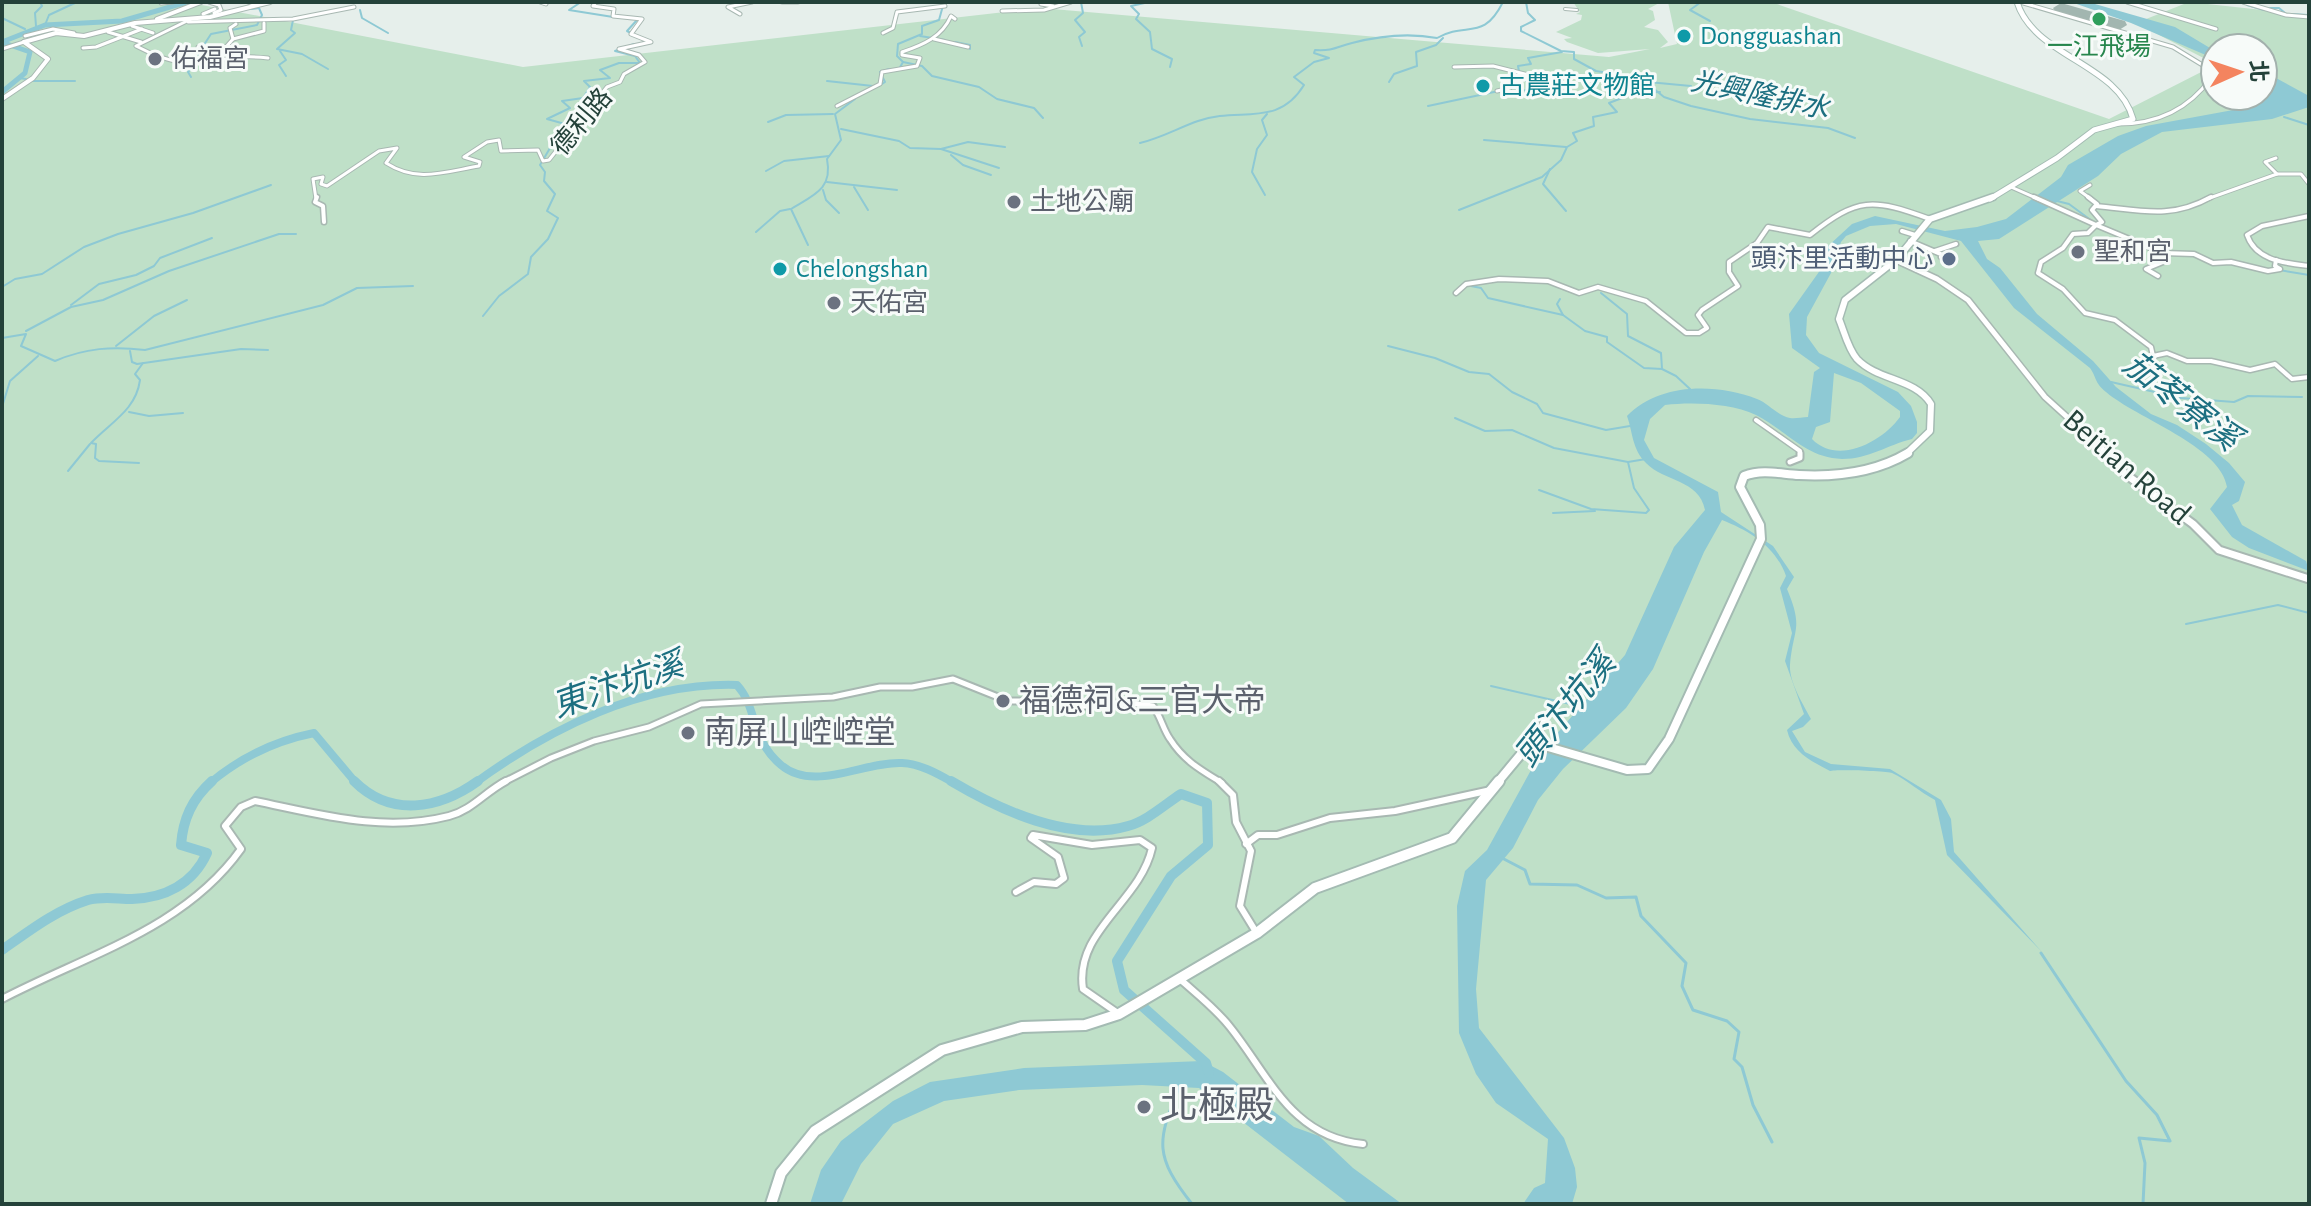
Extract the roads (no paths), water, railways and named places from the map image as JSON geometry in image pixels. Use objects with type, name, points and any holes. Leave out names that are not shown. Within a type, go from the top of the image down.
[{"type":"main road","points":[[771,1204],[781,1173],[815,1131],[942,1050],[1022,1027],[1085,1025],[1119,1014],[1257,933],[1315,888],[1447,841],[1529,744],[1536,743],[1627,770],[1648,769],[1669,739],[1761,539],[1760,525],[1743,497],[1740,483],[1744,476],[1768,472],[1825,474],[1890,463],[1908,455],[1930,431],[1931,404],[1926,396],[1860,363],[1839,319],[1845,300],[1896,260],[1930,219],[1975,206],[2011,187],[2094,130],[2133,119],[2131,106],[2023,20],[2018,2]]},
{"type":"street","points":[[161,3],[173,2]]},
{"type":"street","points":[[142,42],[108,32],[147,22],[201,2]]},
{"type":"street","points":[[209,2],[219,5]]},
{"type":"street","points":[[248,2],[254,4]]},
{"type":"street","points":[[268,58],[245,55],[191,66],[145,53],[136,46],[189,20],[270,2]]},
{"type":"street","points":[[540,2],[546,4]]},
{"type":"street","name":"德利路","points":[[324,222],[323,206],[315,202],[318,194],[313,179],[323,177],[321,184],[327,186],[382,149],[397,148],[386,163],[408,176],[479,166],[480,162],[464,157],[492,140],[499,140],[501,151],[541,151],[545,161],[580,124],[579,118],[583,112],[600,101],[607,87],[620,82],[624,74],[645,62],[639,55],[619,49],[651,42],[631,34],[642,19],[613,16],[614,9],[594,7],[596,2]]},
{"type":"street","points":[[740,14],[728,7],[752,2]]},
{"type":"street","points":[[782,2],[798,2]]},
{"type":"street","points":[[1002,11],[1042,10],[1071,2]]},
{"type":"street","points":[[2018,2],[2173,47],[2209,69],[2211,78],[2194,101],[2164,117],[2118,124]]},
{"type":"street","points":[[2127,2],[2216,29]]},
{"type":"street","points":[[2243,2],[2286,15],[2309,17]]},
{"type":"street","points":[[1041,4],[1054,6]]},
{"type":"street","points":[[214,13],[221,10],[219,5]]},
{"type":"street","points":[[203,14],[219,5]]},
{"type":"street","points":[[883,33],[893,28],[897,12],[945,6]]},
{"type":"street","points":[[2,49],[24,39],[56,33],[95,34],[147,22],[264,23],[323,16],[354,7]]},
{"type":"street","points":[[1565,9],[1577,10]]},
{"type":"street","points":[[837,106],[880,84],[885,71],[917,66],[920,58],[902,55],[902,52],[933,39],[947,26],[951,16],[955,19]]},
{"type":"street","points":[[198,47],[226,47],[234,39],[264,31],[264,23]]},
{"type":"street","points":[[234,39],[230,36],[230,28],[236,24]]},
{"type":"street","points":[[132,26],[153,33]]},
{"type":"street","points":[[83,48],[96,47],[142,29]]},
{"type":"street","points":[[2,99],[33,78],[48,59],[24,39]]},
{"type":"street","points":[[933,39],[968,47]]},
{"type":"street","points":[[1454,67],[1474,64],[1564,84]]},
{"type":"street","points":[[1497,91],[1510,88]]},
{"type":"street","points":[[2276,158],[2265,162],[2277,174]]},
{"type":"street","points":[[2090,185],[2080,191],[2095,206],[2158,212],[2188,210],[2209,197],[2277,174],[2301,174],[2309,184]]},
{"type":"street","points":[[2011,187],[2066,214],[2150,248],[2268,271],[2280,269],[2275,266],[2276,260]]},
{"type":"street","points":[[2095,206],[2092,210],[2102,222],[2088,233],[2073,234],[2063,248],[2038,267],[2040,275],[2063,289],[2085,313],[2121,323],[2151,347],[2155,357],[2167,353],[2187,361],[2211,361],[2250,370],[2275,364],[2292,379],[2309,377]]},
{"type":"street","points":[[1456,293],[1466,284],[1499,279],[1548,281],[1579,293],[1598,287],[1646,301],[1679,330],[1699,333],[1707,328],[1698,315],[1705,305],[1728,298],[1738,286],[1729,272],[1729,262],[1757,243],[1768,227],[1810,235],[1845,208],[1854,207],[1896,208],[1930,219]]},
{"type":"street","points":[[2309,216],[2249,232],[2251,246],[2276,260],[2309,266]]},
{"type":"street","points":[[1902,231],[1943,255],[1941,257]]},
{"type":"street","points":[[1934,251],[1956,244]]},
{"type":"street","points":[[2150,248],[2163,262],[2146,269],[2158,276]]},
{"type":"street","name":"Beitian Road","points":[[1896,260],[1937,279],[1968,300],[2045,397],[2104,448],[2120,470],[2181,514],[2219,550],[2309,579]]},
{"type":"street","points":[[1756,420],[1800,451],[1800,458],[1790,462]]},
{"type":"street","points":[[2,999],[180,911],[234,863],[241,849],[225,826],[246,804],[264,802],[377,825],[449,816],[477,804],[499,785],[551,758],[594,741],[649,727],[701,704],[833,697],[880,687],[912,687],[953,679],[1008,701],[1049,701],[1072,707],[1143,703],[1159,711],[1167,736],[1190,765],[1228,789],[1236,822],[1251,851],[1251,863],[1239,901],[1243,915],[1257,933]]},
{"type":"street","points":[[1536,743],[1544,720]]},
{"type":"street","points":[[1246,844],[1258,835],[1277,835],[1330,818],[1395,811],[1474,791],[1492,790]]},
{"type":"street","points":[[1016,892],[1034,882],[1056,884],[1064,878],[1060,856],[1054,849],[1031,838],[1033,835],[1092,845],[1140,840],[1152,848],[1148,869],[1092,941],[1082,968],[1083,989],[1119,1014]]},
{"type":"street","points":[[1181,980],[1232,1029],[1266,1081],[1298,1116],[1340,1143],[1363,1144]]},
{"type":"water","points":[[2071,2],[2088,2],[2175,27],[2199,41],[2199,52]]},
{"type":"water","name":"頭汴坑溪","points":[[2279,80],[2309,96],[2309,107],[2272,119],[2162,132],[2121,154],[2098,176],[1999,239],[1978,241],[1987,259],[2000,268],[2037,314],[2093,361],[2116,387],[2151,414],[2177,425],[2206,444],[2229,463],[2245,482],[2239,501],[2232,505],[2242,525],[2306,561],[2309,571],[2249,548],[2232,537],[2210,509],[2227,487],[2221,472],[2210,459],[2176,434],[2106,392],[2090,368],[2014,308],[1961,241],[1896,224],[1870,226],[1846,236],[1831,273],[1807,317],[1806,335],[1819,353],[1898,392],[1911,406],[1917,422],[1917,433],[1912,439],[1861,457],[1829,457],[1806,449],[1756,415],[1735,408],[1699,404],[1665,405],[1650,419],[1644,440],[1654,458],[1718,492],[1721,512],[1773,546],[1794,577],[1787,589],[1796,621],[1790,672],[1811,719],[1803,727],[1792,731],[1805,752],[1831,764],[1890,769],[1941,800],[1951,819],[1954,852],[2042,952],[1947,855],[1935,800],[1892,773],[1830,771],[1809,759],[1793,744],[1787,730],[1804,714],[1785,661],[1792,633],[1780,588],[1786,576],[1776,557],[1761,541],[1722,520],[1704,552],[1653,669],[1626,708],[1563,769],[1538,800],[1513,848],[1486,880],[1476,989],[1479,1028],[1564,1138],[1575,1168],[1577,1187],[1572,1204],[1523,1204],[1534,1188],[1545,1183],[1548,1139],[1496,1103],[1476,1074],[1459,1033],[1457,906],[1465,871],[1487,850],[1541,752],[1625,655],[1674,547],[1705,510],[1696,492],[1653,469],[1641,458],[1627,416],[1655,397],[1688,389],[1706,389],[1757,399],[1790,418],[1808,417],[1814,372],[1820,368],[1792,348],[1789,314],[1821,269],[1827,247],[1852,224],[1875,216],[1945,231],[2006,219],[2061,177],[2068,165],[2118,136],[2146,126],[2222,112],[2279,112]],"holes":[[[1834,373],[1861,383],[1900,411],[1900,417],[1883,434],[1859,447],[1834,450],[1812,439],[1816,427],[1830,422]]]},
{"type":"water","points":[[1202,1061],[1223,1072],[1294,1127],[1319,1136],[1353,1168],[1402,1204],[1349,1204],[1199,1088],[1142,1085],[1019,1090],[944,1101],[893,1124],[861,1164],[841,1204],[810,1204],[821,1170],[841,1141],[893,1101],[930,1082],[1024,1068]]},
{"type":"waterway","points":[[36,26],[35,13],[42,6],[40,2]]},
{"type":"waterway","points":[[45,25],[49,15],[77,2]]},
{"type":"waterway","points":[[2,42],[45,25],[122,21],[187,2]]},
{"type":"waterway","points":[[581,2],[569,10],[613,17]]},
{"type":"waterway","points":[[903,62],[897,56],[898,44],[922,34],[922,26],[939,20],[944,2]]},
{"type":"waterway","points":[[1081,2],[1083,13],[1075,20],[1085,32],[1079,37],[1082,46]]},
{"type":"waterway","points":[[1149,2],[1131,6],[1139,14],[1136,19],[1150,32],[1152,49],[1172,59],[1170,67]]},
{"type":"waterway","points":[[1140,143],[1213,117],[1256,114],[1282,107],[1304,85],[1294,77],[1314,62],[1329,58],[1314,53],[1315,50],[1384,37],[1437,38],[1474,29],[1488,22],[1503,2]]},
{"type":"waterway","name":"光興隆排水","points":[[1526,2],[1528,13],[1535,20],[1521,27],[1521,31],[1561,51],[1574,52],[1574,59],[1596,71],[1621,75],[1625,81],[1648,84],[1658,92]]},
{"type":"waterway","points":[[1701,2],[1690,10],[1710,21]]},
{"type":"waterway","points":[[2247,5],[2264,10]]},
{"type":"waterway","points":[[191,77],[188,72],[202,56],[198,54],[211,34],[257,25],[262,15],[259,8],[251,9]]},
{"type":"waterway","points":[[2270,8],[2279,8],[2285,13]]},
{"type":"waterway","points":[[360,10],[362,18],[388,33]]},
{"type":"waterway","points":[[2291,14],[2308,15]]},
{"type":"waterway","points":[[2,18],[25,29]]},
{"type":"waterway","points":[[293,20],[291,30],[295,33],[277,49],[302,54],[328,69]]},
{"type":"waterway","points":[[637,20],[627,31],[642,39]]},
{"type":"waterway","points":[[920,36],[945,40]]},
{"type":"waterway","points":[[1389,82],[1394,74],[1417,66],[1416,52],[1436,45],[1443,38]]},
{"type":"waterway","points":[[231,42],[235,50]]},
{"type":"waterway","points":[[955,42],[970,45],[970,49]]},
{"type":"waterway","points":[[2,45],[7,44]]},
{"type":"waterway","points":[[2,92],[25,73],[30,52],[7,44]]},
{"type":"waterway","points":[[483,316],[499,296],[528,274],[531,257],[548,239],[558,218],[547,211],[555,194],[544,181],[545,172],[540,165],[553,143],[549,140],[565,124],[547,119],[570,108],[562,101],[583,98],[590,87],[584,81],[610,78],[600,70],[619,63],[640,63],[635,56],[615,51],[634,44]]},
{"type":"waterway","points":[[280,51],[286,60],[279,65],[286,76]]},
{"type":"waterway","points":[[1428,106],[1494,92],[1530,90],[1533,85],[1520,77],[1518,66],[1531,64],[1528,58],[1562,52]]},
{"type":"waterway","points":[[899,69],[903,62]]},
{"type":"waterway","points":[[903,62],[922,66],[932,76],[979,87],[997,99],[1034,108],[1043,118]]},
{"type":"waterway","points":[[882,84],[885,82],[880,72],[889,69]]},
{"type":"waterway","points":[[19,78],[26,79]]},
{"type":"waterway","points":[[33,81],[75,81]]},
{"type":"waterway","points":[[827,81],[873,86]]},
{"type":"waterway","points":[[1648,82],[1691,86]]},
{"type":"waterway","points":[[1549,170],[1561,160],[1567,147],[1577,141],[1573,133],[1594,126],[1593,117],[1617,112],[1609,103],[1635,93],[1658,92]]},
{"type":"waterway","name":"光興隆排水","points":[[1658,92],[1691,106],[1750,119],[1828,128],[1855,138]]},
{"type":"waterway","points":[[808,245],[791,209],[814,195],[824,184],[827,159],[841,140],[835,114],[855,99]]},
{"type":"waterway","points":[[768,122],[786,115],[833,114]]},
{"type":"waterway","points":[[1265,195],[1252,172],[1257,149],[1267,135],[1262,120],[1267,114]]},
{"type":"waterway","points":[[2284,117],[2309,125]]},
{"type":"waterway","points":[[841,129],[899,141],[910,148],[941,149]]},
{"type":"waterway","points":[[1484,140],[1566,147]]},
{"type":"waterway","points":[[941,149],[968,142],[1005,147]]},
{"type":"waterway","points":[[941,149],[999,168]]},
{"type":"waterway","points":[[951,155],[963,165],[991,175]]},
{"type":"waterway","points":[[766,171],[784,161],[829,156]]},
{"type":"waterway","points":[[1459,210],[1542,177],[1549,170]]},
{"type":"waterway","points":[[1549,170],[1543,184],[1566,211]]},
{"type":"waterway","points":[[827,182],[897,190]]},
{"type":"waterway","points":[[2,287],[15,279],[42,274],[84,247],[118,234],[193,213],[271,185]]},
{"type":"waterway","points":[[854,187],[868,210]]},
{"type":"waterway","points":[[823,190],[826,200],[839,213]]},
{"type":"waterway","points":[[2057,201],[2069,204],[2092,221]]},
{"type":"waterway","points":[[756,232],[780,211],[790,209]]},
{"type":"waterway","points":[[2116,231],[2132,239]]},
{"type":"waterway","points":[[26,331],[71,307],[103,300],[169,271],[279,234],[296,234]]},
{"type":"waterway","points":[[71,305],[99,284],[136,275],[154,266],[160,258],[212,238]]},
{"type":"waterway","points":[[2279,270],[2309,275]]},
{"type":"waterway","points":[[2,338],[26,334],[21,346],[55,361],[99,349],[145,350],[323,305],[357,288],[413,286]]},
{"type":"waterway","points":[[1471,286],[1481,288],[1488,298],[1563,315]]},
{"type":"waterway","points":[[1601,293],[1627,314],[1628,336],[1661,353],[1662,369]]},
{"type":"waterway","points":[[1560,299],[1557,304],[1563,315]]},
{"type":"waterway","points":[[116,346],[154,316],[187,300]]},
{"type":"waterway","points":[[1563,315],[1585,331],[1607,337],[1607,342],[1644,368],[1662,369]]},
{"type":"waterway","points":[[1388,346],[1435,358],[1469,372],[1489,374],[1512,392],[1537,404],[1543,413],[1606,430],[1630,426]]},
{"type":"waterway","points":[[143,363],[241,349],[268,350]]},
{"type":"waterway","points":[[130,351],[132,362],[143,363]]},
{"type":"waterway","points":[[2,407],[10,381],[38,356]]},
{"type":"waterway","points":[[139,463],[99,461],[95,458],[96,444],[91,443],[128,408],[138,390],[140,380],[135,374],[143,363]]},
{"type":"waterway","points":[[1662,369],[1676,376],[1690,389]]},
{"type":"waterway","name":"茄苳寮溪","points":[[2111,382],[2181,398],[2234,402],[2248,396],[2302,397]]},
{"type":"waterway","points":[[129,412],[149,416],[183,413]]},
{"type":"waterway","points":[[1455,418],[1485,431],[1512,430],[1554,448],[1628,462]]},
{"type":"waterway","points":[[68,471],[90,444]]},
{"type":"waterway","points":[[1628,462],[1646,459]]},
{"type":"waterway","points":[[1539,490],[1591,509],[1646,513],[1649,510],[1634,488],[1628,462]]},
{"type":"waterway","points":[[1553,513],[1595,511]]},
{"type":"waterway","points":[[2186,624],[2278,605],[2309,613]]},
{"type":"waterway","name":"東汴坑溪","points":[[475,783],[565,727],[632,700],[666,691],[737,685],[744,694],[764,745],[781,765],[794,773],[824,776],[902,763],[923,767],[954,783]]},
{"type":"waterway","points":[[1491,686],[1579,706]]},
{"type":"waterway","name":"東汴坑溪","points":[[210,783],[259,751],[314,733],[355,782]]},
{"type":"waterway","name":"東汴坑溪","points":[[951,781],[991,803],[1036,821],[1082,830],[1105,830],[1135,824],[1181,794],[1207,803],[1208,845],[1171,876],[1117,961],[1124,990],[1206,1063],[1209,1073]]},
{"type":"waterway","name":"東汴坑溪","points":[[355,782],[368,793],[399,805],[431,803],[475,783]]},
{"type":"waterway","name":"東汴坑溪","points":[[2,950],[76,904],[99,898],[156,896],[186,881],[207,853],[181,845],[184,827],[194,802],[210,783]]},
{"type":"waterway","points":[[1502,858],[1525,870],[1530,884],[1577,885],[1606,898],[1636,897],[1641,916],[1686,963],[1682,986],[1693,1010],[1727,1021],[1739,1032],[1734,1059],[1742,1067],[1753,1105],[1772,1142]]},
{"type":"waterway","points":[[2041,953],[2126,1081],[2157,1115],[2170,1141],[2139,1138],[2145,1163],[2143,1204]]},
{"type":"waterway","points":[[1179,1088],[1166,1122],[1163,1149],[1171,1174],[1192,1204]]},
{"type":"place","name":"一江飛場","points":[[2099,19]]},
{"type":"place","name":"Dongguashan","points":[[1684,36]]},
{"type":"place","name":"佑福宮","points":[[155,59]]},
{"type":"place","name":"古農莊文物館","points":[[1483,86]]},
{"type":"place","name":"土地公廟","points":[[1014,202]]},
{"type":"place","name":"聖和宮","points":[[2078,252]]},
{"type":"place","name":"頭汴里活動中心","points":[[1949,259]]},
{"type":"place","name":"Chelongshan","points":[[780,269]]},
{"type":"place","name":"天佑宮","points":[[834,303]]},
{"type":"place","name":"福德祠&三官大帝","points":[[1003,701]]},
{"type":"place","name":"南屏山崆崆堂","points":[[688,733]]},
{"type":"place","name":"北極殿","points":[[1144,1107]]}]
